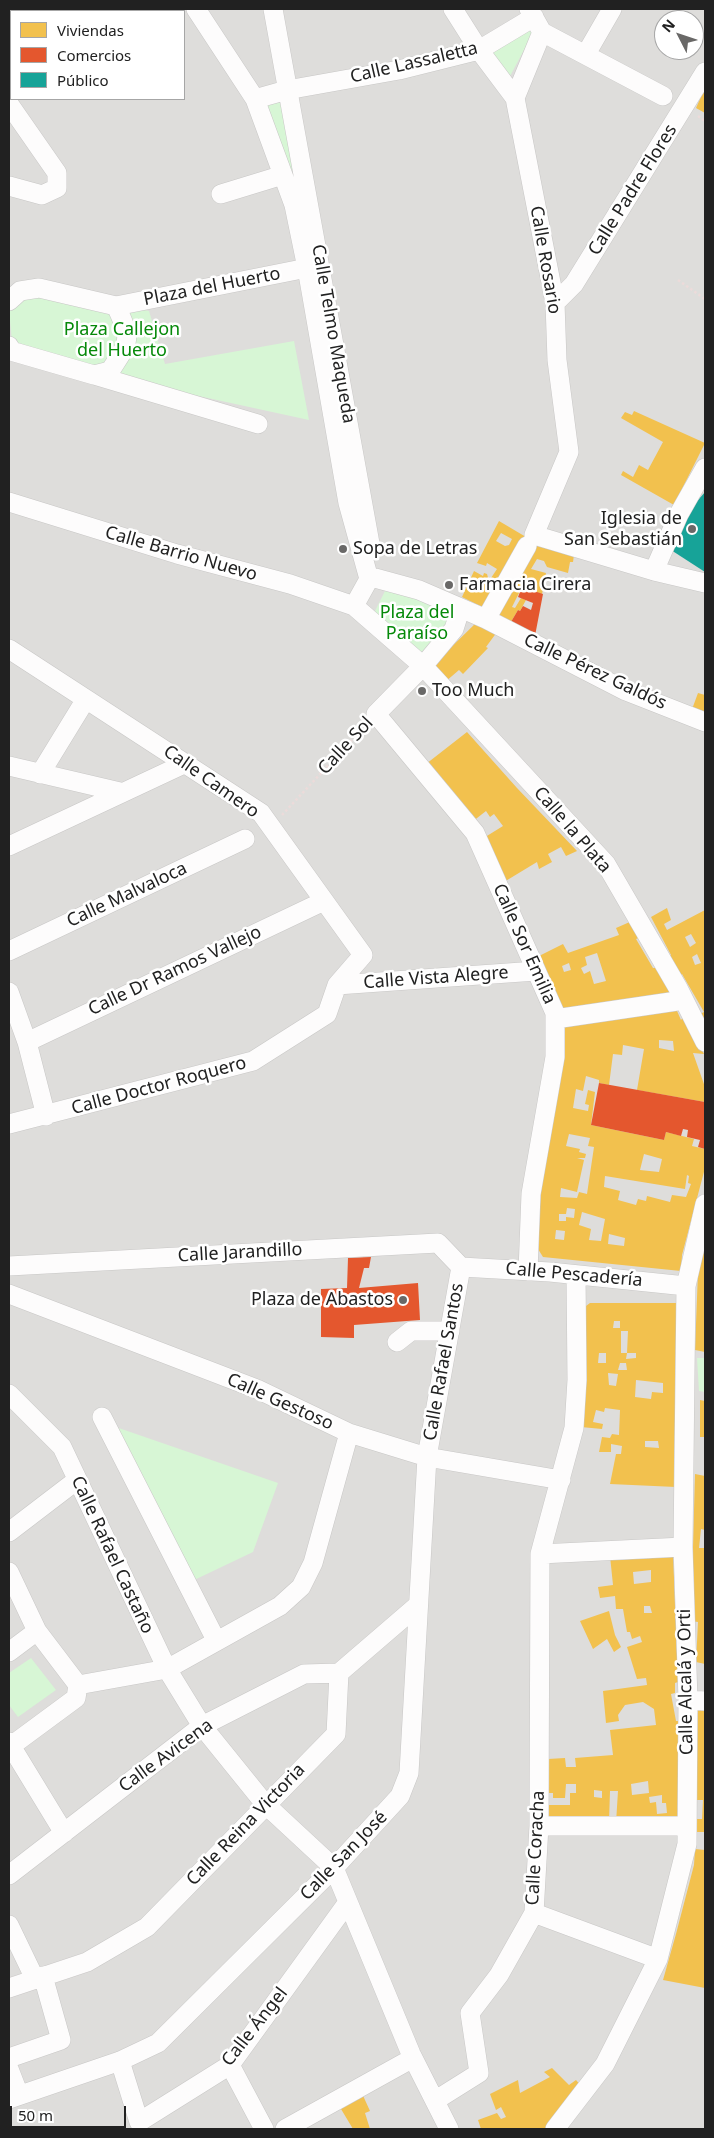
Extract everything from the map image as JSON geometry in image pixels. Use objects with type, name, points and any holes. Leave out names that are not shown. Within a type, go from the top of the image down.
[{"type":"street","name":"Calle Telmo Maqueda","points":[[196,9],[255,99],[294,205],[307,268],[348,503],[372,579]]},
{"type":"street","name":"Calle Telmo Maqueda","points":[[273,9],[368,528],[372,579]]},
{"type":"street","name":"Calle Rosario","points":[[453,9],[479,50],[515,98],[556,303],[557,360],[569,452],[530,541],[486,619]]},
{"type":"street","points":[[586,54],[612,9]]},
{"type":"street","name":"Calle Lassaletta","points":[[255,99],[287,90],[399,70],[479,50],[535,19]]},
{"type":"street","points":[[515,98],[535,19],[586,54],[663,96]]},
{"type":"street","name":"Calle Padre Flores","points":[[556,303],[574,284],[705,72]]},
{"type":"street","points":[[9,104],[57,173],[57,188],[42,195],[9,186]]},
{"type":"street","points":[[221,194],[283,175]]},
{"type":"street","name":"Plaza del Huerto","points":[[9,301],[20,291],[39,288],[116,306],[307,268]]},
{"type":"street","name":"Plaza del Huerto","points":[[94,375],[110,371],[127,345],[127,329],[116,306]]},
{"type":"street","points":[[9,346],[11,351],[258,424]]},
{"type":"street","points":[[654,571],[678,514],[705,468]]},
{"type":"street","name":"Calle Barrio Nuevo","points":[[9,502],[177,554],[290,584],[354,606]]},
{"type":"street","points":[[530,541],[705,582]]},
{"type":"street","points":[[372,579],[419,590],[460,610],[454,630],[423,666],[354,606],[372,579]]},
{"type":"street","name":"Calle Pérez Galdós","points":[[460,610],[486,619],[626,691],[705,722]]},
{"type":"street","name":"Calle Camero","points":[[9,649],[260,813],[363,955],[337,985]]},
{"type":"street","name":"Calle Sol","points":[[376,714],[423,666]]},
{"type":"street","name":"Calle la Plata","points":[[423,666],[606,864],[684,1000],[705,1042]]},
{"type":"street","points":[[40,774],[86,699]]},
{"type":"street","name":"Calle Sor Emilia","points":[[376,714],[474,833],[554,1013],[556,1057],[531,1194],[528,1271]]},
{"type":"street","points":[[9,846],[120,792],[184,764]]},
{"type":"street","points":[[9,766],[120,792]]},
{"type":"street","name":"Calle Malvaloca","points":[[9,951],[246,839]]},
{"type":"street","name":"Calle Dr Ramos Vallejo","points":[[27,1042],[324,901]]},
{"type":"street","name":"Calle Vista Alegre","points":[[337,985],[536,971]]},
{"type":"street","name":"Calle Doctor Roquero","points":[[9,1124],[253,1062],[327,1014],[337,985]]},
{"type":"street","points":[[9,992],[27,1042],[46,1116]]},
{"type":"street","points":[[555,1019],[684,1000]]},
{"type":"street","name":"Calle Alcalá y Orti","points":[[555,2129],[605,2064],[658,1959],[687,1844],[696,1700],[684,1547],[686,1286],[705,1204]]},
{"type":"street","name":"Calle Jarandillo","points":[[9,1266],[438,1243],[461,1267]]},
{"type":"street","name":"Calle Pescadería","points":[[461,1267],[576,1275],[686,1286]]},
{"type":"street","name":"Calle Rafael Santos","points":[[427,1457],[461,1267]]},
{"type":"street","name":"Calle Coracha","points":[[436,2100],[479,2073],[470,2013],[499,1975],[534,1913],[539,1826],[540,1554],[574,1428],[577,1380],[576,1275]]},
{"type":"street","name":"Calle Gestoso","points":[[9,1294],[257,1389],[349,1433],[427,1457],[561,1480]]},
{"type":"street","points":[[404,1344],[411,1330],[450,1331]]},
{"type":"street","name":"Calle Rafael Castaño","points":[[9,1394],[62,1447],[167,1669],[202,1726],[265,1804],[334,1868]]},
{"type":"street","points":[[102,1418],[216,1640]]},
{"type":"street","points":[[78,1685],[167,1669],[280,1606],[301,1586],[313,1563],[349,1433]]},
{"type":"street","name":"Calle San José","points":[[14,2097],[120,2061],[158,2043],[334,1868],[400,1796],[409,1773],[427,1457]]},
{"type":"street","points":[[9,1532],[77,1480]]},
{"type":"street","points":[[540,1554],[684,1547]]},
{"type":"street","points":[[9,1572],[37,1631],[78,1685],[76,1698],[10,1744],[64,1833]]},
{"type":"street","points":[[339,1673],[418,1605]]},
{"type":"street","points":[[9,1652],[37,1631]]},
{"type":"street","name":"Calle Avicena","points":[[9,1875],[202,1726],[304,1674],[339,1673]]},
{"type":"street","name":"Calle Reina Victoria","points":[[9,1988],[87,1962],[147,1927],[265,1804],[336,1734],[339,1673]]},
{"type":"street","points":[[539,1826],[687,1826]]},
{"type":"street","points":[[334,1868],[413,2058],[436,2100],[449,2129]]},
{"type":"street","name":"Calle Ángel","points":[[120,2061],[139,2122],[230,2065],[348,1902]]},
{"type":"street","points":[[534,1913],[658,1959]]},
{"type":"street","points":[[9,1925],[39,1978],[61,2040],[9,2058]]},
{"type":"street","points":[[285,2129],[413,2058]]},
{"type":"street","points":[[230,2065],[264,2129]]},
{"type":"street","points":[[9,2069],[14,2097]]},
{"type":"path","points":[[678,280],[705,299]]},
{"type":"path","name":"Calle Sol","points":[[270,828],[376,714]]},
{"type":"shaded area","points":[[9,9],[705,9],[705,2129],[9,2129]]},
{"type":"green space","points":[[530,26],[532,35],[509,78],[489,52]]},
{"type":"green space","points":[[285,97],[304,193],[295,200],[262,105]]},
{"type":"green space","name":"Plaza Callejon del Huerto","points":[[27,290],[149,311],[165,364],[294,341],[309,420],[171,390],[12,341],[9,311]]},
{"type":"green space","name":"Plaza del Paraíso","points":[[386,589],[447,607],[452,615],[452,623],[426,651],[417,653],[374,613]]},
{"type":"green space","points":[[697,1358],[705,1358],[705,1392],[699,1391]]},
{"type":"green space","points":[[110,1425],[278,1483],[253,1552],[190,1582]]},
{"type":"green space","points":[[31,1658],[56,1690],[18,1717],[9,1705],[9,1673]]},
{"type":"building: Viviendas","points":[[705,88],[705,113],[696,108]]},
{"type":"building: Viviendas","points":[[634,411],[705,443],[674,505],[621,475],[623,471],[633,477],[639,465],[648,470],[663,442],[621,418],[625,412],[632,415]]},
{"type":"building: Viviendas","points":[[499,521],[526,537],[484,608],[462,597],[474,571],[483,576],[484,573],[487,574],[489,581],[497,569],[487,563],[486,566],[477,563]],"holes":[[[501,533],[512,539],[509,545],[505,546],[496,541]]]},
{"type":"building: Viviendas","points":[[534,545],[574,555],[573,562],[570,562],[568,573],[547,567],[544,561],[537,559],[531,569],[546,573],[542,594],[522,587],[512,607],[515,608],[521,598],[526,600],[508,627],[493,620]]},
{"type":"building: Viviendas","points":[[479,620],[497,632],[486,647],[488,648],[463,674],[459,670],[445,682],[431,667]]},
{"type":"building: Viviendas","points":[[698,693],[705,695],[705,717],[691,712]]},
{"type":"building: Viviendas","points":[[467,732],[577,851],[566,856],[561,847],[548,854],[552,862],[539,869],[537,862],[504,882],[482,839],[503,826],[494,814],[490,817],[486,811],[472,822],[426,764]]},
{"type":"building: Viviendas","points":[[667,908],[671,920],[664,924],[667,930],[705,910],[705,1023],[700,1014],[704,1012],[682,974],[679,976],[667,957],[671,955],[651,917]],"holes":[[[691,934],[696,943],[690,947],[685,937]],[[697,954],[701,963],[695,965],[692,957]]]},
{"type":"building: Viviendas","points":[[632,921],[641,937],[636,939],[653,968],[658,968],[673,996],[559,1012],[537,957],[563,944],[568,953],[619,935],[616,928]],"holes":[[[597,953],[606,981],[594,984],[590,971],[584,974],[581,968],[587,965],[585,957]],[[569,963],[571,970],[564,972],[562,966]]]},
{"type":"building: Viviendas","points":[[674,1004],[681,1020],[684,1016],[704,1054],[693,1053],[705,1087],[705,1102],[637,1090],[644,1049],[623,1045],[622,1055],[613,1054],[609,1085],[599,1083],[599,1080],[586,1076],[583,1091],[576,1089],[573,1108],[588,1111],[589,1105],[585,1104],[588,1090],[595,1092],[591,1125],[664,1140],[666,1132],[694,1139],[692,1146],[705,1149],[705,1168],[682,1255],[681,1271],[543,1257],[538,1249],[541,1182],[562,1021]],"holes":[[[659,1040],[673,1041],[674,1051],[659,1048]],[[569,1134],[590,1138],[588,1146],[594,1147],[587,1194],[579,1192],[577,1198],[560,1197],[561,1188],[577,1192],[584,1160],[577,1158],[585,1158],[586,1154],[579,1152],[580,1149],[566,1146]],[[644,1154],[662,1159],[659,1172],[640,1170]],[[687,1175],[689,1176],[688,1183],[691,1184],[686,1197],[672,1195],[670,1202],[647,1196],[646,1201],[638,1199],[636,1205],[618,1200],[620,1191],[604,1187],[605,1176],[685,1189]],[[567,1208],[575,1209],[574,1218],[566,1217],[566,1221],[559,1221],[559,1214],[566,1214]],[[582,1212],[605,1219],[601,1241],[589,1240],[591,1229],[579,1225]],[[556,1230],[565,1231],[564,1240],[555,1239]],[[609,1234],[625,1238],[624,1246],[608,1244]]]},
{"type":"building: Viviendas","points":[[705,1239],[705,1352],[695,1350],[698,1272]]},
{"type":"building: Viviendas","points":[[590,1303],[679,1303],[676,1487],[610,1484],[616,1454],[621,1454],[622,1446],[611,1444],[611,1452],[599,1452],[602,1437],[610,1438],[612,1434],[619,1435],[620,1410],[605,1408],[604,1412],[596,1410],[593,1422],[603,1424],[602,1429],[581,1427],[582,1309]],"holes":[[[614,1321],[620,1321],[620,1328],[613,1328]],[[621,1331],[628,1331],[627,1353],[621,1353]],[[599,1353],[606,1353],[606,1363],[598,1363]],[[627,1353],[636,1353],[636,1358],[626,1359]],[[620,1363],[626,1363],[627,1370],[618,1370]],[[608,1373],[618,1374],[616,1386],[609,1385]],[[636,1380],[663,1383],[663,1393],[652,1392],[651,1399],[635,1397]],[[645,1441],[658,1441],[659,1448],[645,1447]]]},
{"type":"building: Viviendas","points":[[700,1400],[705,1401],[705,1437],[700,1437]]},
{"type":"building: Viviendas","points":[[695,1474],[705,1476],[705,1530],[701,1529],[699,1548],[705,1548],[705,1664],[696,1662],[698,1622],[691,1621]]},
{"type":"building: Viviendas","points":[[673,1552],[678,1682],[675,1683],[675,1693],[671,1694],[676,1721],[680,1721],[679,1823],[616,1823],[618,1791],[610,1791],[609,1822],[543,1822],[542,1793],[549,1793],[548,1759],[565,1758],[566,1767],[576,1767],[575,1758],[613,1755],[610,1730],[656,1725],[654,1709],[643,1702],[625,1705],[618,1715],[619,1721],[606,1723],[603,1691],[647,1685],[646,1678],[637,1679],[627,1647],[642,1642],[640,1636],[632,1639],[630,1632],[627,1632],[623,1609],[616,1609],[615,1596],[600,1598],[598,1587],[613,1585],[610,1556]],"holes":[[[651,1570],[651,1582],[634,1584],[633,1572]],[[644,1606],[650,1606],[652,1613],[644,1613]],[[648,1781],[649,1793],[632,1795],[631,1784]],[[566,1784],[576,1784],[576,1793],[570,1793],[570,1805],[549,1805],[549,1793],[553,1793],[553,1798],[565,1798]],[[594,1790],[602,1791],[602,1798],[594,1797]],[[662,1795],[662,1803],[666,1803],[667,1813],[657,1814],[656,1802],[650,1803],[649,1797]]]},
{"type":"building: Viviendas","points":[[609,1611],[615,1635],[621,1647],[614,1652],[607,1639],[593,1649],[580,1621]]},
{"type":"building: Viviendas","points":[[705,1706],[705,1832],[696,1832],[697,1819],[702,1819],[703,1800],[690,1800],[695,1707]]},
{"type":"building: Viviendas","points":[[695,1849],[705,1850],[705,1988],[663,1980],[694,1865]]},
{"type":"building: Viviendas","points":[[552,2068],[569,2085],[576,2080],[582,2087],[545,2129],[481,2129],[478,2120],[497,2113],[501,2119],[506,2117],[501,2107],[496,2110],[490,2094],[518,2080],[520,2093],[550,2077],[544,2072]]},
{"type":"building: Viviendas","points":[[360,2089],[370,2111],[365,2113],[370,2129],[353,2129],[338,2104]]},
{"type":"building: Comercios","points":[[522,587],[543,594],[534,641],[508,627],[518,610],[520,611],[523,606],[531,610],[533,603],[518,597]]},
{"type":"building: Comercios","points":[[599,1083],[705,1102],[705,1149],[698,1147],[700,1140],[687,1137],[688,1130],[683,1129],[681,1136],[666,1132],[664,1140],[591,1125]]},
{"type":"building: Comercios","points":[[371,1257],[369,1268],[364,1268],[359,1288],[418,1283],[420,1320],[354,1325],[354,1338],[321,1337],[321,1289],[347,1288],[348,1258]]},
{"type":"building: Público","name":"Iglesia de San Sebastián","points":[[705,492],[705,572],[671,550],[687,513]]},
{"type":"place","name":"Iglesia de San Sebastián","points":[[692,529]]},
{"type":"place","name":"Sopa de Letras","points":[[343,549]]},
{"type":"place","name":"Farmacia Cirera","points":[[449,585]]},
{"type":"place","name":"Too Much","points":[[422,691]]},
{"type":"place","name":"Plaza de Abastos","points":[[403,1300]]}]
